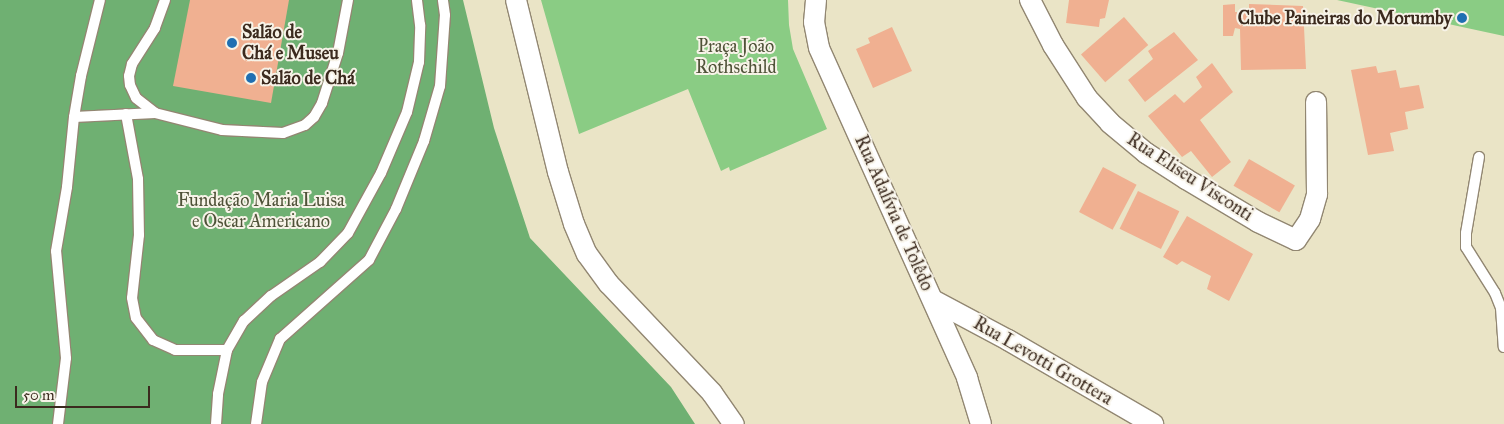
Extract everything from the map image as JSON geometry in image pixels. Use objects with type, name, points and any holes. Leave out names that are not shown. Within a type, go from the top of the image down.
[{"type":"street","points":[[516,0],[558,172],[574,224],[587,254],[609,284],[712,393],[734,424]]},
{"type":"street","name":"Rua Adalívia de Tolêdo","points":[[816,0],[814,22],[820,48],[968,378],[981,424]]},
{"type":"street","name":"Rua Eliseu Visconti","points":[[1030,0],[1058,53],[1088,98],[1110,123],[1146,153],[1186,179],[1258,222],[1296,240],[1310,219],[1317,194],[1316,102]]},
{"type":"street","name":"Rua Levotti Grottera","points":[[933,300],[1008,340],[1153,424]]},
{"type":"lane","points":[[58,424],[66,358],[56,251],[67,187],[74,117],[81,76],[100,0]]},
{"type":"lane","points":[[155,112],[136,98],[130,85],[129,76],[132,64],[156,28],[165,0]]},
{"type":"lane","points":[[74,117],[155,112],[222,130],[284,133],[305,125],[314,117],[322,103],[338,53],[348,0]]},
{"type":"lane","points":[[216,424],[218,394],[227,350],[244,321],[271,296],[320,262],[348,233],[381,173],[407,112],[419,62],[420,26],[417,0]]},
{"type":"lane","points":[[256,424],[262,382],[280,339],[369,260],[396,209],[424,141],[440,86],[445,15],[443,0]]},
{"type":"lane","points":[[126,114],[138,179],[139,235],[132,298],[136,318],[153,340],[175,350],[227,350]]},
{"type":"lane","points":[[1479,157],[1466,233],[1466,247],[1495,293],[1501,308],[1504,348]]},
{"type":"green space","name":"Fundação Maria Luisa e Oscar Americano","points":[[0,0],[463,0],[494,128],[530,238],[671,387],[695,424],[0,424]]},
{"type":"green space","name":"Praça João Rothschild","points":[[541,0],[788,0],[789,25],[793,49],[827,129],[730,171],[729,167],[721,171],[688,89],[579,134]]},
{"type":"green space","name":"Clube Paineiras do Morumby","points":[[1337,0],[1504,0],[1504,36]]},
{"type":"building","name":"Salão de Chá e Museu","points":[[190,0],[289,0],[271,103],[173,86]]},
{"type":"building","points":[[1069,0],[1109,0],[1105,18],[1100,19],[1099,27],[1066,23]]},
{"type":"building","points":[[1235,4],[1235,12],[1249,13],[1249,4],[1303,6],[1306,69],[1241,70],[1240,29],[1235,28],[1233,36],[1223,36],[1223,5]]},
{"type":"building","points":[[1124,17],[1148,45],[1105,82],[1081,54]]},
{"type":"building","points":[[892,27],[912,71],[873,88],[856,49],[870,43],[868,38]]},
{"type":"building","points":[[1174,32],[1198,60],[1145,102],[1128,80],[1153,59],[1148,51]]},
{"type":"building","points":[[1212,63],[1233,92],[1200,120],[1231,162],[1212,177],[1191,151],[1182,157],[1148,116],[1175,94],[1184,103],[1202,87],[1196,77]]},
{"type":"building","points":[[1376,66],[1378,73],[1396,70],[1400,88],[1419,85],[1424,108],[1405,112],[1408,129],[1390,133],[1394,151],[1368,155],[1351,70]]},
{"type":"building","points":[[1249,159],[1295,186],[1279,212],[1234,186]]},
{"type":"building","points":[[1103,167],[1137,185],[1113,230],[1079,212]]},
{"type":"building","points":[[1138,191],[1179,211],[1161,249],[1120,229]]},
{"type":"building","points":[[1187,216],[1253,254],[1229,301],[1207,289],[1211,276],[1182,261],[1177,265],[1163,257]]},
{"type":"place","name":"Clube Paineiras do Morumby","points":[[1462,18]]},
{"type":"place","name":"Salão de Chá e Museu","points":[[232,43]]},
{"type":"place","name":"Salão de Chá","points":[[251,78]]}]
